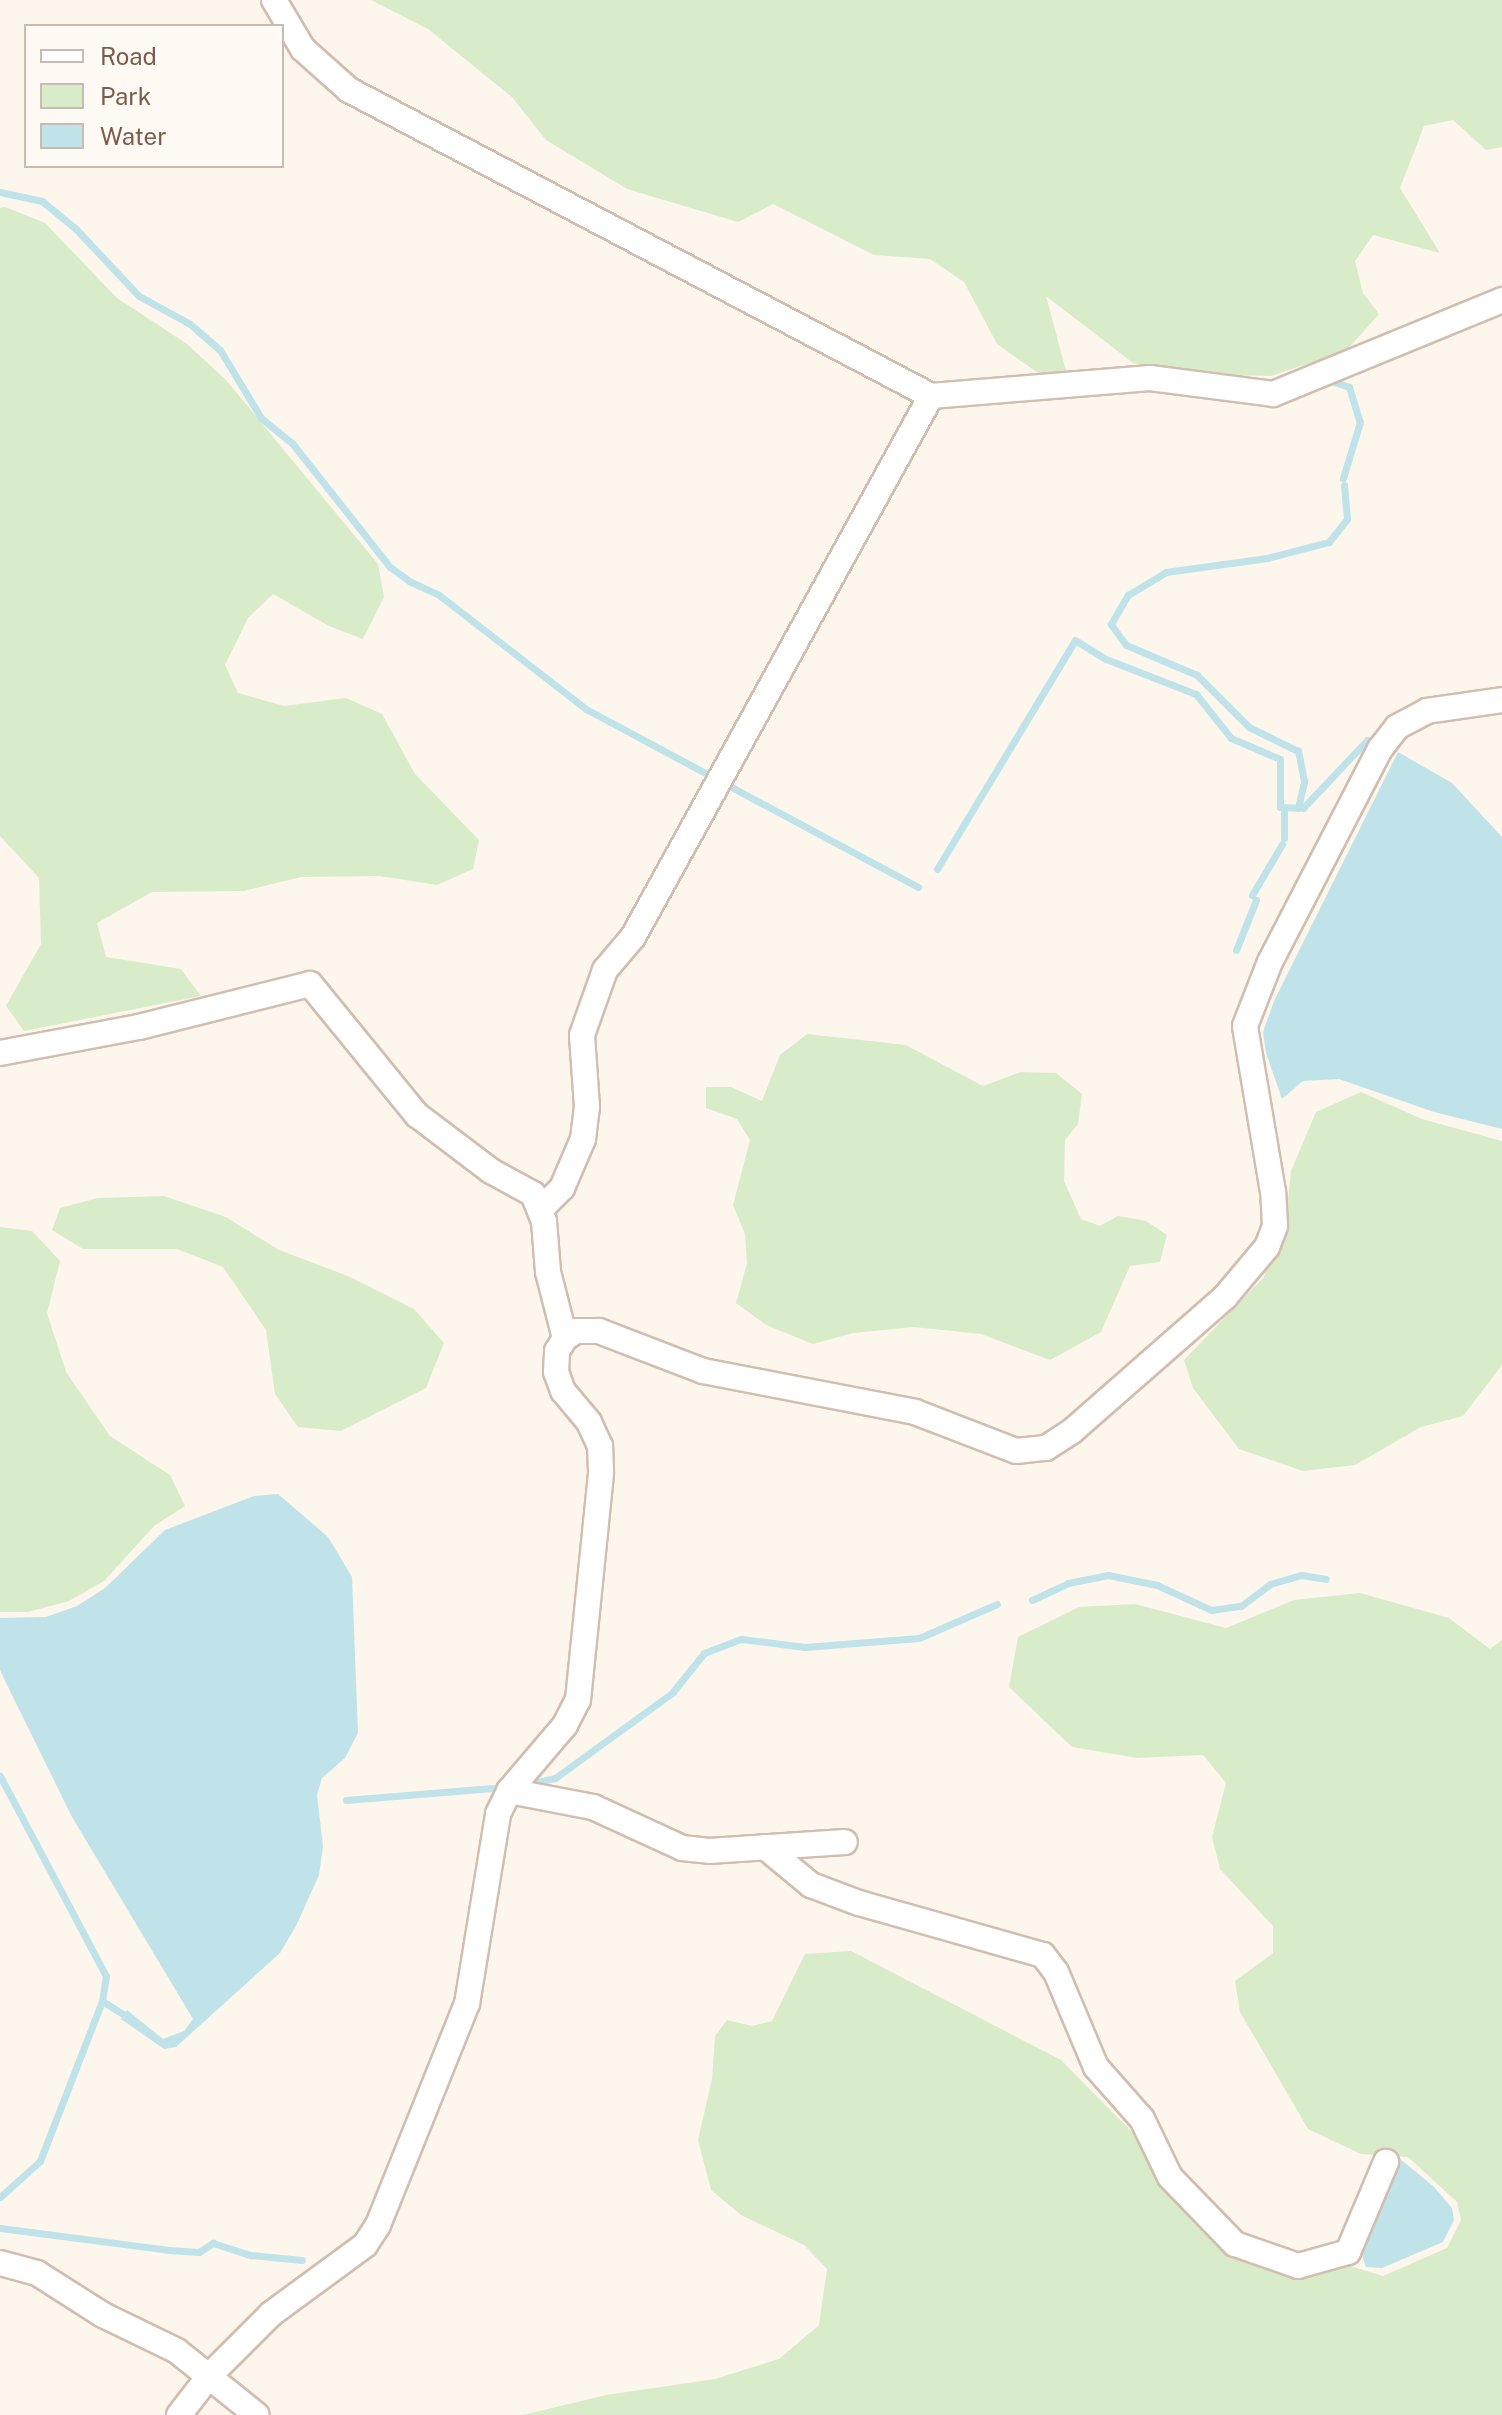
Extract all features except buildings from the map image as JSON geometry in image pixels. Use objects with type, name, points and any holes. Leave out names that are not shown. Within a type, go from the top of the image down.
[{"type":"street","points":[[274,0],[303,49],[349,90],[931,396],[1150,378],[1273,394],[1502,300]]},
{"type":"street","points":[[541,1209],[562,1188],[583,1139],[587,1107],[582,1035],[605,970],[633,937],[931,396]]},
{"type":"street","points":[[179,2415],[210,2375],[271,2314],[365,2245],[378,2225],[467,2004],[490,1882],[491,1852],[509,1791],[565,1725],[584,1675],[600,1446],[556,1372],[557,1351],[565,1338],[576,1331],[599,1331],[703,1371],[915,1412],[1016,1451],[1046,1448],[1072,1431],[1225,1297],[1267,1247],[1275,1226],[1273,1192],[1245,1026],[1270,962],[1380,749],[1397,727],[1427,711],[1502,700]]},
{"type":"street","points":[[0,1053],[139,1027],[310,984],[417,1115],[472,1157],[533,1194],[541,1209],[548,1272],[565,1338]]},
{"type":"street","points":[[509,1791],[593,1807],[682,1848],[845,1842]]},
{"type":"street","points":[[765,1847],[811,1885],[859,1903],[1043,1955],[1053,1953],[1073,1964]]},
{"type":"street","points":[[1043,1955],[1056,1972],[1096,2067],[1142,2119],[1170,2177],[1235,2244],[1298,2266],[1348,2252],[1386,2162]]},
{"type":"street","points":[[0,2263],[37,2273],[210,2375],[257,2415]]},
{"type":"green space","points":[[371,0],[1502,0],[1502,147],[1486,150],[1453,120],[1424,126],[1400,188],[1440,253],[1373,235],[1355,261],[1363,293],[1379,314],[1346,351],[1271,376],[1189,374],[1133,363],[1046,296],[1070,386],[1041,375],[997,344],[964,282],[930,259],[874,255],[773,204],[738,222],[627,189],[546,140],[512,97],[428,29]]},
{"type":"green space","points":[[5,207],[45,223],[117,298],[187,344],[226,380],[378,564],[384,597],[363,639],[329,626],[273,594],[248,618],[225,665],[238,693],[284,706],[346,698],[382,714],[415,774],[479,840],[473,869],[437,885],[380,876],[301,877],[244,891],[152,892],[97,923],[106,957],[181,969],[201,996],[24,1031],[6,1006],[41,944],[39,878],[0,836],[0,208]]},
{"type":"green space","points":[[807,1034],[906,1045],[983,1086],[1021,1072],[1056,1073],[1082,1094],[1078,1124],[1065,1140],[1064,1181],[1081,1219],[1100,1226],[1118,1216],[1146,1221],[1167,1235],[1160,1262],[1130,1266],[1101,1332],[1050,1360],[981,1334],[914,1327],[853,1333],[813,1344],[766,1325],[736,1303],[747,1263],[745,1234],[733,1205],[750,1140],[737,1119],[706,1108],[706,1087],[731,1087],[762,1101],[780,1055]]},
{"type":"green space","points":[[1361,1092],[1422,1119],[1502,1141],[1502,1365],[1463,1416],[1421,1427],[1355,1465],[1303,1471],[1239,1449],[1193,1388],[1184,1360],[1263,1278],[1285,1229],[1291,1171],[1316,1112]]},
{"type":"green space","points":[[164,1196],[226,1217],[279,1250],[348,1276],[414,1309],[444,1343],[426,1388],[341,1431],[298,1427],[275,1394],[266,1330],[223,1267],[177,1249],[83,1249],[52,1230],[60,1208],[98,1198]]},
{"type":"green space","points":[[0,1227],[32,1231],[60,1261],[47,1313],[66,1372],[110,1436],[170,1475],[185,1506],[154,1526],[104,1581],[69,1601],[28,1612],[0,1612]]},
{"type":"green space","points":[[1360,1593],[1449,1618],[1490,1649],[1502,1640],[1502,2415],[523,2415],[606,2395],[715,2379],[779,2359],[819,2325],[827,2269],[804,2245],[741,2215],[711,2190],[698,2140],[712,2079],[715,2036],[727,2020],[752,2026],[772,2021],[805,1954],[851,1951],[1061,2060],[1132,2132],[1155,2174],[1198,2227],[1244,2258],[1344,2264],[1383,2276],[1447,2248],[1461,2220],[1457,2202],[1408,2157],[1361,2154],[1308,2129],[1240,2012],[1235,1981],[1273,1953],[1273,1926],[1220,1869],[1212,1837],[1226,1783],[1203,1755],[1137,1758],[1072,1747],[1009,1687],[1018,1637],[1079,1607],[1135,1604],[1226,1628],[1294,1600]]},
{"type":"water","points":[[1398,752],[1452,783],[1502,837],[1502,1129],[1434,1112],[1339,1079],[1303,1081],[1282,1099],[1266,1053],[1263,1032],[1274,1001]]},
{"type":"water","points":[[278,1494],[328,1537],[352,1577],[358,1733],[345,1758],[322,1778],[317,1795],[323,1846],[319,1875],[280,1953],[176,2047],[164,2049],[121,2019],[127,2010],[163,2039],[184,2031],[193,2019],[72,1817],[9,1689],[0,1670],[0,1618],[46,1617],[77,1606],[105,1588],[165,1530],[254,1496]]},
{"type":"water","points":[[1399,2158],[1433,2186],[1452,2208],[1454,2220],[1443,2242],[1382,2268],[1366,2267],[1361,2253],[1393,2162]]},
{"type":"waterway","points":[[0,192],[42,201],[76,229],[139,296],[190,324],[220,350],[261,418],[292,443],[390,567],[409,581],[439,595],[586,709],[918,887]]},
{"type":"waterway","points":[[1329,380],[1349,387],[1360,422],[1343,478]]},
{"type":"waterway","points":[[1298,808],[1304,781],[1298,751],[1249,727],[1197,675],[1126,645],[1111,624],[1128,595],[1166,572],[1267,558],[1329,542],[1347,519],[1344,485]]},
{"type":"waterway","points":[[937,869],[1075,640],[1106,659],[1196,694],[1231,738],[1280,759],[1280,807],[1303,808],[1367,740],[1374,743]]},
{"type":"waterway","points":[[1284,812],[1284,838]]},
{"type":"waterway","points":[[1252,895],[1282,844]]},
{"type":"waterway","points":[[1236,950],[1256,900]]},
{"type":"waterway","points":[[1032,1600],[1068,1583],[1108,1575],[1157,1585],[1211,1610],[1241,1606],[1270,1584],[1301,1575],[1326,1579]]},
{"type":"waterway","points":[[533,1783],[555,1778],[672,1693],[704,1653],[741,1639],[805,1647],[919,1638],[997,1604]]},
{"type":"waterway","points":[[0,1776],[106,1976],[102,2001],[40,2161],[0,2197]]},
{"type":"waterway","points":[[346,1800],[493,1788]]},
{"type":"waterway","points":[[102,2001],[132,2020]]},
{"type":"waterway","points":[[0,2228],[169,2250],[199,2252],[213,2243],[251,2255],[302,2260]]}]
